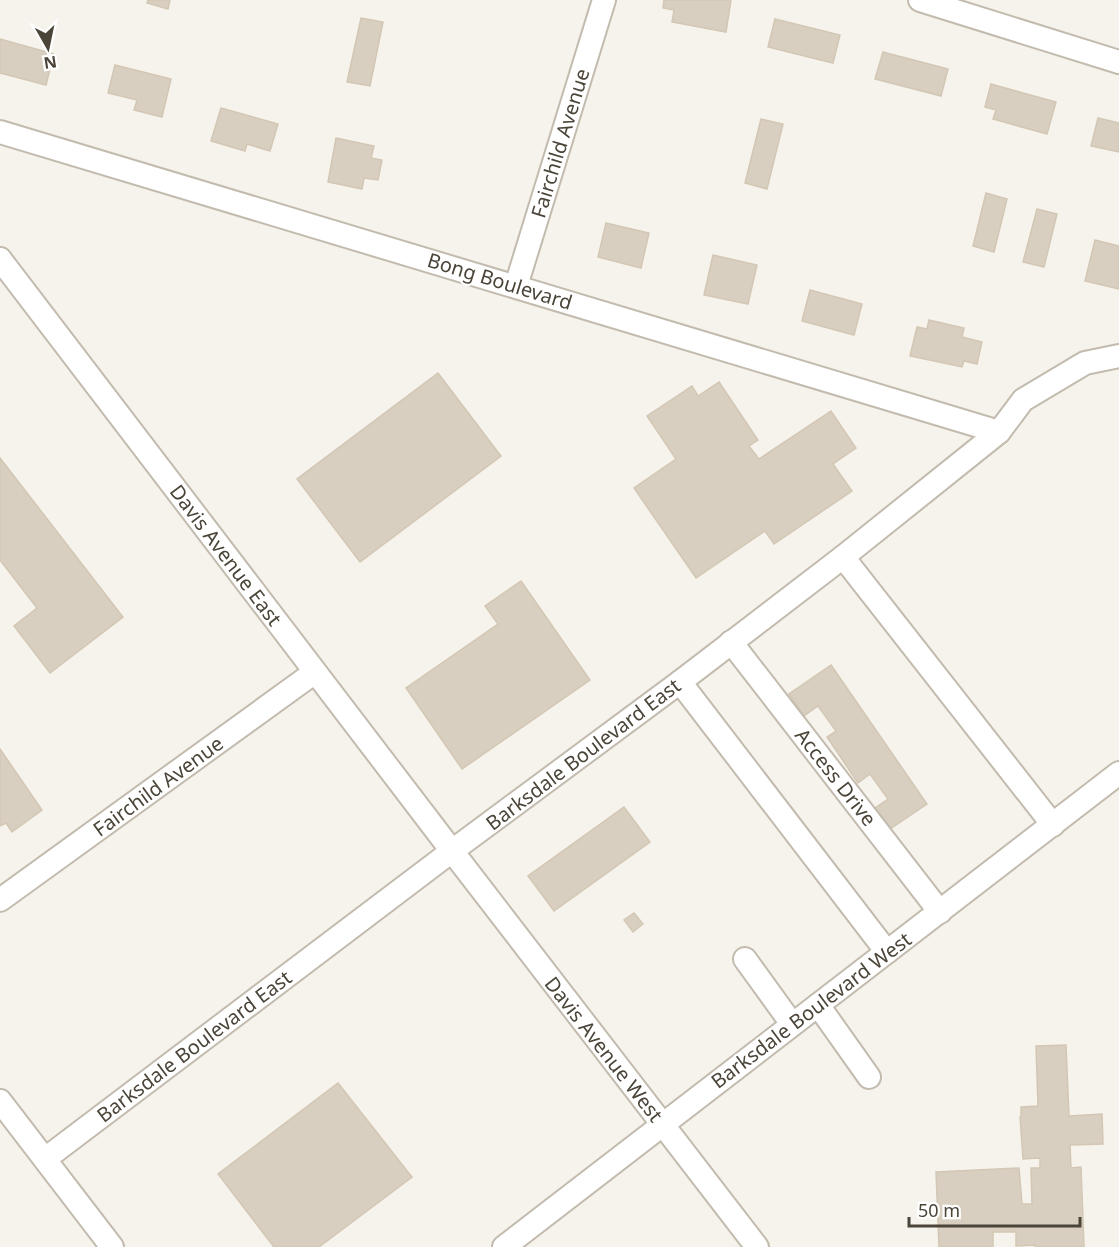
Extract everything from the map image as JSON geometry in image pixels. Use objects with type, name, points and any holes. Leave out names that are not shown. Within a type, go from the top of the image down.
[{"type":"street","name":"Fairchild Avenue","points":[[516,286],[604,0]]},
{"type":"street","points":[[920,0],[1119,62]]},
{"type":"street","name":"Bong Boulevard","points":[[0,132],[999,432]]},
{"type":"street","name":"Davis Avenue East","points":[[0,259],[452,851]]},
{"type":"street","name":"Barksdale Boulevard East","points":[[45,1159],[843,557],[999,432],[1023,400],[1085,363],[1119,356]]},
{"type":"street","points":[[843,557],[1053,825]]},
{"type":"street","name":"Access Drive","points":[[732,642],[940,912]]},
{"type":"street","name":"Fairchild Avenue","points":[[0,900],[315,672]]},
{"type":"street","points":[[680,682],[887,952]]},
{"type":"street","name":"Barksdale Boulevard West","points":[[504,1247],[1119,773]]},
{"type":"street","name":"Davis Avenue West","points":[[452,851],[757,1247]]},
{"type":"street","points":[[745,959],[792,1024]]},
{"type":"street","points":[[818,1005],[869,1077]]},
{"type":"street","points":[[0,1101],[112,1247]]},
{"type":"building","points":[[148,0],[170,0],[168,9],[147,3]]},
{"type":"building","points":[[664,0],[731,0],[726,32],[672,22],[674,10],[663,8]]},
{"type":"building","points":[[361,18],[383,22],[370,86],[347,82]]},
{"type":"building","points":[[775,19],[840,35],[833,63],[768,47]]},
{"type":"building","points":[[0,39],[54,54],[46,85],[0,73]]},
{"type":"building","points":[[883,52],[948,69],[941,96],[875,79]]},
{"type":"building","points":[[115,65],[171,79],[162,117],[134,110],[137,100],[108,93]]},
{"type":"building","points":[[991,84],[1056,102],[1047,134],[993,119],[996,110],[985,107]]},
{"type":"building","points":[[221,108],[278,124],[270,151],[247,144],[245,151],[211,141]]},
{"type":"building","points":[[1098,118],[1119,123],[1119,152],[1091,146]]},
{"type":"building","points":[[761,119],[783,124],[767,189],[745,183]]},
{"type":"building","points":[[336,138],[374,146],[371,158],[382,160],[378,180],[364,178],[362,189],[328,182]]},
{"type":"building","points":[[986,193],[1007,199],[994,252],[973,246]]},
{"type":"building","points":[[1037,209],[1057,214],[1044,267],[1023,262]]},
{"type":"building","points":[[606,223],[649,233],[641,268],[598,257]]},
{"type":"building","points":[[1095,240],[1119,246],[1119,289],[1085,281]]},
{"type":"building","points":[[713,255],[757,265],[748,304],[704,295]]},
{"type":"building","points":[[810,290],[862,304],[854,335],[802,321]]},
{"type":"building","points":[[929,320],[964,328],[962,337],[982,342],[977,364],[964,361],[962,367],[910,356],[917,327],[927,329]]},
{"type":"building","points":[[438,373],[501,456],[360,562],[297,479]]},
{"type":"building","points":[[719,382],[758,440],[749,446],[759,459],[831,411],[856,448],[833,464],[852,491],[774,544],[765,531],[696,578],[634,488],[676,459],[647,416],[692,386],[698,396]]},
{"type":"building","points":[[0,458],[123,617],[50,673],[14,626],[37,608],[0,560]]},
{"type":"building","points":[[521,581],[590,680],[462,769],[406,688],[498,624],[485,606]]},
{"type":"building","points":[[831,665],[927,804],[890,829],[875,808],[888,799],[870,774],[858,783],[827,737],[836,731],[818,706],[804,716],[789,694]]},
{"type":"building","points":[[0,749],[42,810],[12,832],[6,823],[0,826]]},
{"type":"building","points":[[624,807],[650,842],[554,911],[528,876]]},
{"type":"building","points":[[634,913],[643,924],[633,932],[624,920]]},
{"type":"building","points":[[1066,1045],[1069,1116],[1102,1114],[1103,1144],[1070,1145],[1071,1168],[1081,1167],[1084,1247],[1016,1246],[1016,1231],[993,1232],[993,1247],[939,1247],[936,1172],[1019,1168],[1022,1204],[1032,1204],[1031,1168],[1040,1168],[1040,1158],[1023,1159],[1021,1107],[1038,1106],[1036,1046]]},
{"type":"building","points":[[338,1083],[412,1177],[319,1247],[274,1247],[218,1174]]}]
